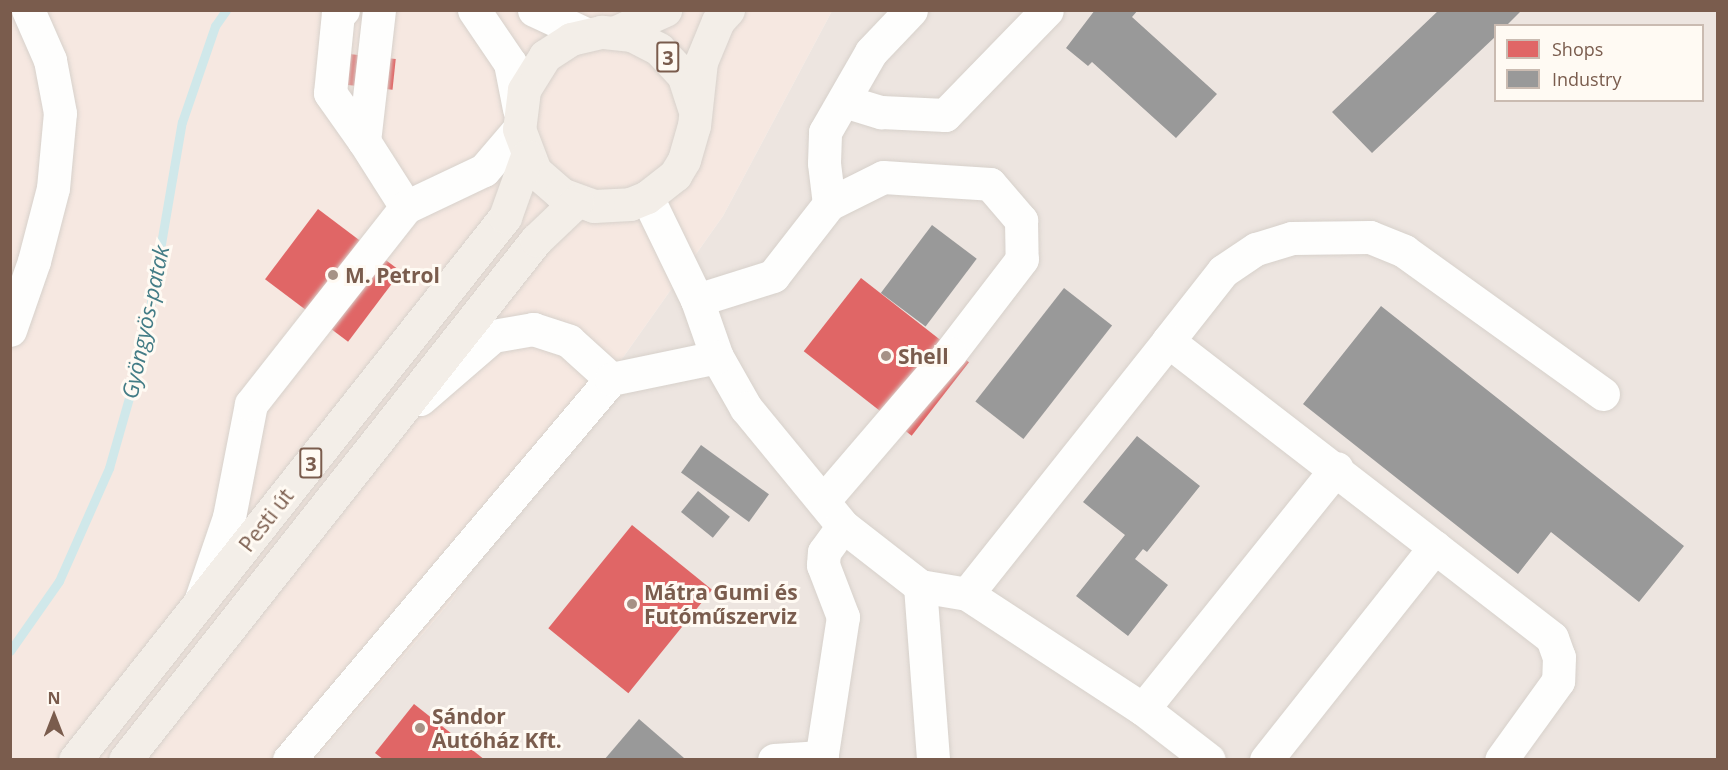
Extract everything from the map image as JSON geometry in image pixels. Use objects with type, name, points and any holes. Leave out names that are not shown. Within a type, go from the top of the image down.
[{"type":"main road","name":"Pesti út","points":[[75,759],[198,608],[505,217],[522,132],[524,90],[545,56],[665,10]]},
{"type":"main road","name":"3","points":[[522,132],[547,184],[577,201],[613,207],[647,197],[675,175],[684,160],[694,126],[694,108],[701,62],[718,21],[728,10]]},
{"type":"main road","name":"3","points":[[601,33],[646,41],[672,61],[683,75],[694,108]]},
{"type":"main road","name":"Pesti út","points":[[125,759],[536,240],[577,201]]},
{"type":"street","points":[[10,330],[34,261],[53,188],[60,113],[50,60],[28,10]]},
{"type":"street","points":[[343,10],[339,13],[330,93],[406,207]]},
{"type":"street","points":[[364,141],[379,10]]},
{"type":"street","points":[[198,608],[230,517],[251,404],[406,207],[484,170],[522,132],[510,63],[474,10]]},
{"type":"street","points":[[534,10],[601,33]]},
{"type":"street","points":[[829,204],[824,163],[825,132],[871,52],[910,10]]},
{"type":"street","points":[[844,100],[881,112],[945,115],[1047,10]]},
{"type":"street","points":[[697,300],[773,276],[829,204],[883,177],[990,184],[1021,220],[1022,259],[950,353],[823,501]]},
{"type":"street","points":[[647,197],[697,300],[717,357],[746,408],[843,526],[920,586],[967,594],[1143,709],[1209,759]]},
{"type":"street","points":[[967,594],[1223,271],[1256,249],[1292,238],[1370,237],[1404,251],[1603,394]]},
{"type":"street","points":[[383,432],[493,336],[533,329],[569,341],[611,379]]},
{"type":"street","points":[[1168,341],[1337,468],[1552,638],[1559,657],[1558,681],[1501,759]]},
{"type":"street","points":[[290,759],[611,379],[717,357]]},
{"type":"street","points":[[1143,709],[1337,468]]},
{"type":"street","points":[[774,759],[822,758],[843,617],[823,565],[824,552],[843,526]]},
{"type":"street","points":[[1266,759],[1436,548]]},
{"type":"street","points":[[920,586],[933,759]]},
{"type":"shaded area","points":[[10,11],[832,11],[723,216],[451,601],[315,760],[11,759]]},
{"type":"shaded area","points":[[832,11],[1717,11],[1717,759],[315,760],[451,601],[723,216]]},
{"type":"building: Shops","points":[[349,54],[396,59],[393,90],[346,85]]},
{"type":"building: Shops","name":"M. Petrol","points":[[318,209],[401,272],[348,342],[265,279]]},
{"type":"building: Shops","name":"Shell","points":[[861,278],[969,362],[912,436],[804,351]]},
{"type":"building: Shops","points":[[632,525],[712,590],[628,693],[548,628]]},
{"type":"building: Shops","name":"Sándor Autóház Kft.","points":[[414,704],[485,760],[384,760],[375,753]]},
{"type":"building: Industry","points":[[1095,10],[1138,10],[1132,17],[1217,94],[1176,138],[1092,62],[1088,66],[1066,48]]},
{"type":"building: Industry","points":[[1439,10],[1522,10],[1508,24],[1494,24],[1494,38],[1372,153],[1332,112]]},
{"type":"building: Industry","points":[[932,225],[977,259],[926,327],[881,293]]},
{"type":"building: Industry","points":[[1064,288],[1112,326],[1023,439],[975,401]]},
{"type":"building: Industry","points":[[1381,306],[1684,546],[1639,602],[1551,532],[1518,574],[1303,404]]},
{"type":"building: Industry","points":[[1137,436],[1200,486],[1147,552],[1143,549],[1135,559],[1168,585],[1128,636],[1076,596],[1125,535],[1083,502]]},
{"type":"building: Industry","points":[[701,445],[769,494],[749,522],[681,473]]},
{"type":"building: Industry","points":[[698,491],[730,517],[713,538],[681,512]]},
{"type":"building: Industry","points":[[639,719],[684,758],[683,760],[604,760]]},
{"type":"waterway","name":"Gyöngyös-patak","points":[[10,651],[59,581],[109,468],[143,349],[182,122],[215,26],[226,10]]},
{"type":"place","name":"M. Petrol","points":[[333,275]]},
{"type":"place","name":"Shell","points":[[886,356]]},
{"type":"place","name":"Mátra Gumi és Futóműszerviz","points":[[632,604]]},
{"type":"place","name":"Sándor Autóház Kft.","points":[[420,728]]}]
